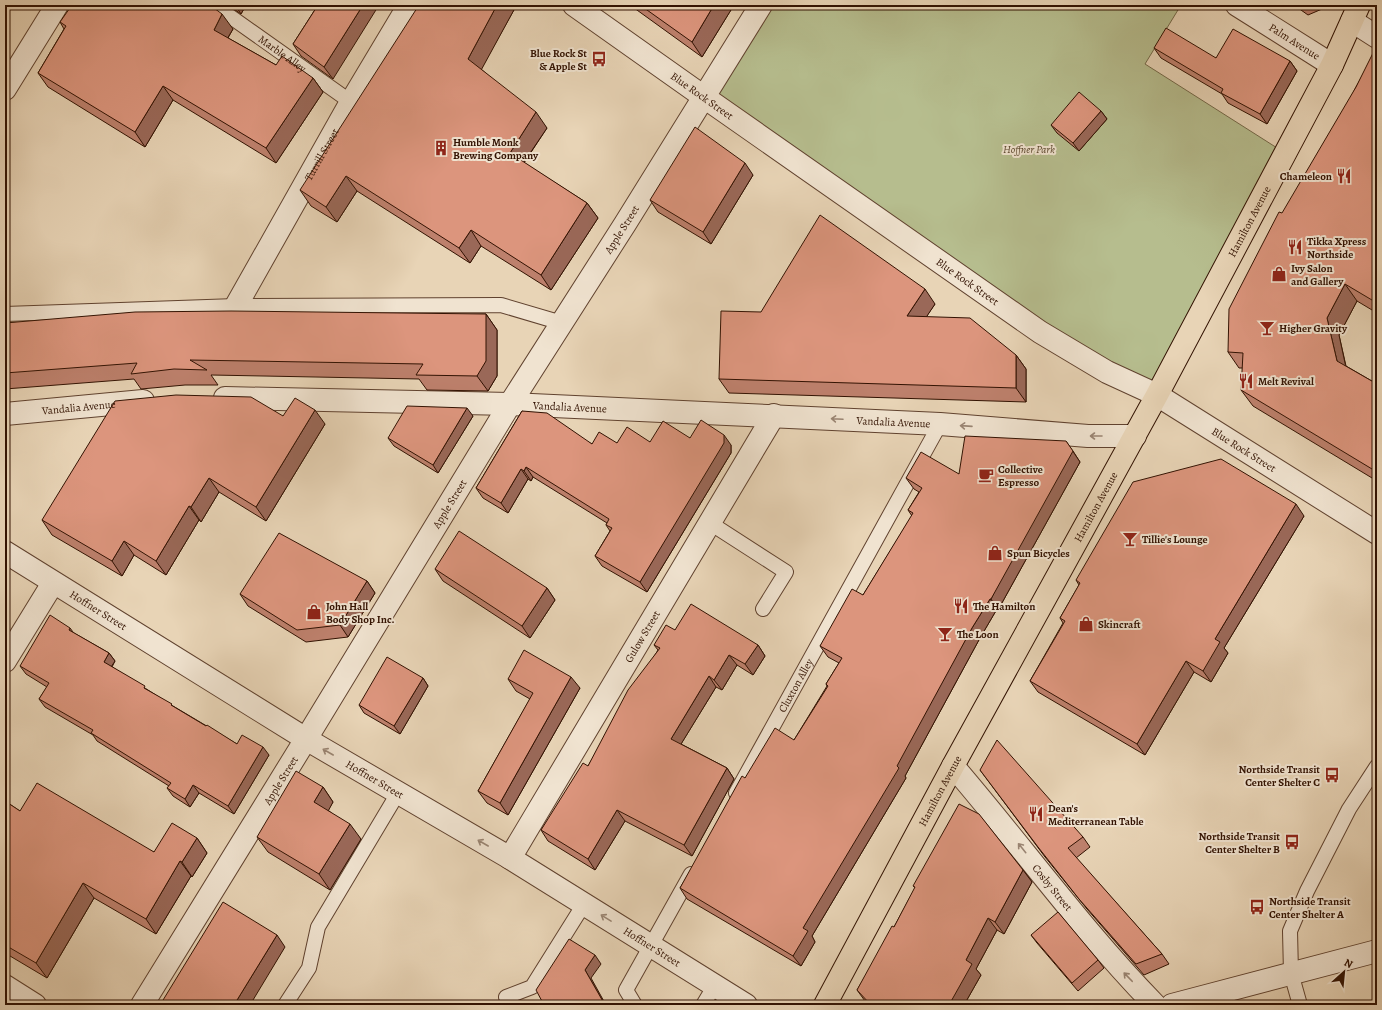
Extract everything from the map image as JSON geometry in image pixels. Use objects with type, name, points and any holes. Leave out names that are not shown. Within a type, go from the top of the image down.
[{"type":"main road","name":"Hamilton Avenue","points":[[825,1005],[953,766],[1157,395],[1332,65],[1356,13]]},
{"type":"street","points":[[5,89],[57,5]]},
{"type":"street","name":"Turrill Street","points":[[236,306],[351,102],[410,5]]},
{"type":"street","name":"Blue Rock Street","points":[[574,5],[1040,332],[1107,372],[1157,395],[1377,533]]},
{"type":"street","name":"Apple Street","points":[[142,1005],[510,404],[762,5]]},
{"type":"street","name":"Palm Avenue","points":[[1237,5],[1332,65]]},
{"type":"street","points":[[1356,13],[1377,37]]},
{"type":"street","name":"Vandalia Avenue","points":[[209,398],[510,404],[774,415],[940,424],[1088,436],[1135,436]]},
{"type":"street","name":"Vandalia Avenue","points":[[5,414],[163,399]]},
{"type":"street","name":"Gulow Street","points":[[510,858],[774,415]]},
{"type":"street","name":"Hoffner Street","points":[[5,552],[306,739],[510,858],[746,1005]]},
{"type":"street","points":[[5,661],[53,583]]},
{"type":"street","name":"Cosby Street","points":[[953,766],[994,814],[1122,972],[1155,1005]]},
{"type":"street","points":[[1172,1005],[1377,951]]},
{"type":"street","points":[[5,986],[34,1005]]},
{"type":"lane","name":"Marble Alley","points":[[214,5],[351,102]]},
{"type":"lane","points":[[5,314],[236,306],[501,305],[562,323]]},
{"type":"lane","name":"Cluxton Alley","points":[[730,805],[940,424]]},
{"type":"lane","points":[[710,523],[786,572],[763,608]]},
{"type":"lane","points":[[1300,1005],[1291,973],[1290,931],[1307,891],[1349,809],[1377,766]]},
{"type":"lane","points":[[285,1005],[309,968],[318,927],[398,793]]},
{"type":"lane","points":[[635,1005],[626,990],[699,860]]},
{"type":"lane","points":[[506,997],[532,987],[584,904]]},
{"type":"lane","points":[[703,1005],[715,986]]},
{"type":"green space","name":"Hoffner Park","points":[[761,5],[1181,5],[1145,64],[1285,153],[1157,395],[1107,372],[704,97]]},
{"type":"building","points":[[72,5],[210,5],[222,14],[214,30],[276,65],[282,56],[313,78],[266,148],[163,86],[135,132],[38,73],[66,26],[60,22]]},
{"type":"building","points":[[318,5],[363,5],[324,67],[293,44]]},
{"type":"building","name":"Humble Monk Brewing Company","points":[[419,5],[497,5],[468,59],[536,112],[510,153],[587,203],[541,275],[471,230],[459,248],[346,176],[326,207],[300,190]]},
{"type":"building","points":[[640,5],[714,5],[692,42]]},
{"type":"building","points":[[1166,28],[1216,58],[1233,29],[1290,61],[1260,114],[1221,93],[1223,89],[1154,48]]},
{"type":"building","points":[[1375,49],[1377,50],[1377,303],[1345,284],[1327,318],[1337,361],[1377,384],[1377,472],[1241,390],[1243,353],[1228,352],[1229,309],[1279,212],[1282,213],[1356,87]]},
{"type":"building","points":[[1079,92],[1101,111],[1073,143],[1051,125]]},
{"type":"building","points":[[695,127],[745,163],[703,232],[650,200]]},
{"type":"building","points":[[820,215],[925,289],[907,316],[970,318],[1016,355],[1016,388],[719,379],[721,311],[761,312]]},
{"type":"building","points":[[231,311],[486,314],[486,361],[477,376],[416,375],[423,364],[190,360],[207,370],[174,369],[131,374],[137,363],[5,373],[5,323],[135,312]]},
{"type":"building","points":[[176,395],[251,397],[283,416],[295,398],[315,410],[256,507],[209,478],[191,507],[189,506],[156,561],[124,541],[112,561],[42,520],[115,401]]},
{"type":"building","points":[[407,406],[467,408],[433,465],[388,438]]},
{"type":"building","points":[[522,411],[547,413],[592,444],[599,432],[617,443],[627,427],[650,442],[663,421],[690,438],[701,420],[724,435],[724,443],[640,582],[595,556],[612,528],[606,525],[609,519],[526,467],[524,471],[521,469],[501,503],[476,488]]},
{"type":"building","points":[[965,436],[1066,441],[1073,451],[991,599],[972,628],[897,766],[899,768],[803,928],[808,931],[793,956],[680,888],[742,776],[745,778],[775,728],[794,740],[828,686],[826,684],[842,658],[820,646],[852,589],[863,595],[913,513],[908,510],[922,488],[906,478],[921,452],[959,474]]},
{"type":"building","points":[[1221,459],[1296,504],[1215,639],[1220,642],[1203,671],[1186,661],[1137,744],[1030,681],[1065,621],[1060,618],[1080,583],[1076,580],[1133,482]]},
{"type":"building","points":[[459,531],[547,588],[522,626],[435,569]]},
{"type":"building","points":[[279,533],[367,581],[340,625],[297,630],[240,594]]},
{"type":"building","points":[[691,604],[758,645],[745,664],[729,655],[714,680],[709,676],[671,739],[727,768],[684,845],[617,810],[588,859],[541,830],[583,763],[588,766],[628,690],[660,648],[654,645],[666,625],[675,630]]},
{"type":"building","points":[[50,615],[70,628],[69,630],[109,653],[104,662],[145,686],[144,688],[172,704],[171,705],[237,744],[242,735],[263,747],[228,806],[193,785],[185,799],[167,788],[171,783],[91,733],[93,730],[39,699],[49,683],[20,666]]},
{"type":"building","points":[[524,650],[571,677],[500,803],[478,791],[533,693],[508,679]]},
{"type":"building","points":[[387,657],[423,678],[394,726],[359,705]]},
{"type":"building","points":[[997,740],[1083,837],[1068,848],[1162,954],[1136,964],[1079,899],[1038,847],[980,770]]},
{"type":"building","points":[[296,771],[323,787],[314,802],[350,824],[319,874],[257,837]]},
{"type":"building","points":[[37,783],[154,852],[172,823],[197,838],[182,862],[180,861],[146,919],[83,883],[36,963],[5,945],[5,801],[20,811]]},
{"type":"building","points":[[959,804],[979,814],[1023,870],[995,922],[988,918],[966,960],[972,964],[949,1005],[871,1005],[857,990],[892,926],[894,927],[915,887],[913,886]]},
{"type":"building","points":[[223,902],[277,935],[234,1005],[160,1005]]},
{"type":"building","points":[[1058,912],[1098,960],[1072,983],[1031,935]]},
{"type":"building","points":[[569,939],[595,955],[585,970],[605,1005],[544,1005],[536,990]]},
{"type":"place","name":"Blue Rock St & Apple St","points":[[599,59]]},
{"type":"place","name":"Humble Monk Brewing Company","points":[[441,148]]},
{"type":"place","name":"Chameleon","points":[[1344,176]]},
{"type":"place","name":"Tikka Xpress Northside","points":[[1295,247]]},
{"type":"place","name":"Ivy Salon and Gallery","points":[[1279,274]]},
{"type":"place","name":"Higher Gravity","points":[[1267,328]]},
{"type":"place","name":"Melt Revival","points":[[1246,381]]},
{"type":"place","name":"Collective Espresso","points":[[986,475]]},
{"type":"place","name":"Tillie's Lounge","points":[[1130,539]]},
{"type":"place","name":"Spun Bicycles","points":[[995,553]]},
{"type":"place","name":"The Hamilton","points":[[961,606]]},
{"type":"place","name":"John Hall Body Shop Inc.","points":[[314,612]]},
{"type":"place","name":"Skincraft","points":[[1086,624]]},
{"type":"place","name":"The Loon","points":[[945,634]]},
{"type":"place","name":"Northside Transit Center Shelter C","points":[[1332,775]]},
{"type":"place","name":"Dean's Mediterranean Table","points":[[1036,814]]},
{"type":"place","name":"Northside Transit Center Shelter B","points":[[1292,842]]},
{"type":"place","name":"Northside Transit Center Shelter A","points":[[1257,907]]}]
